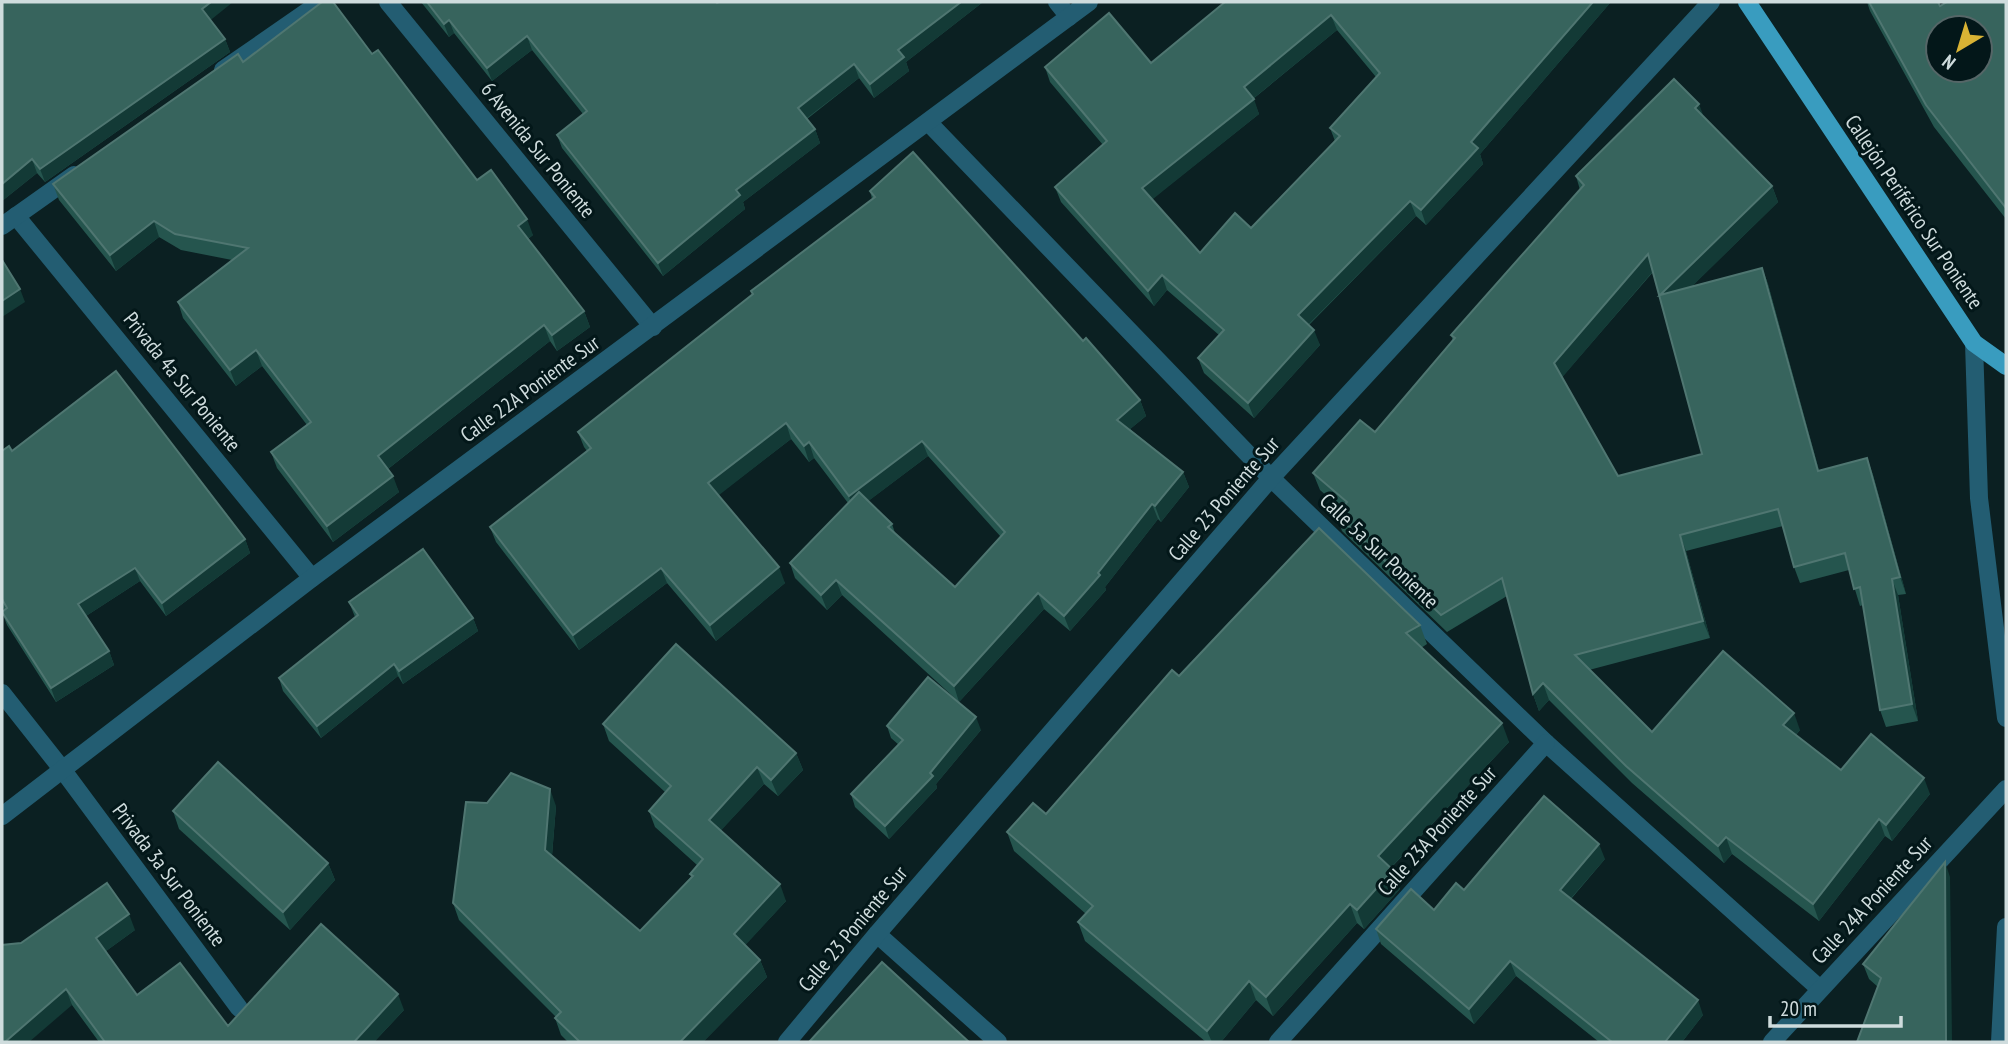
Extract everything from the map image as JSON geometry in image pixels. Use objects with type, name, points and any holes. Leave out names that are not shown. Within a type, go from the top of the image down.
[{"type":"main road","name":"Callejón Periférico Sur Poniente","points":[[1747,2],[1974,343]]},
{"type":"main road","points":[[1974,343],[2006,366]]},
{"type":"street","points":[[208,81],[321,2]]},
{"type":"street","name":"6 Avenida Sur Poniente","points":[[388,2],[653,327]]},
{"type":"street","points":[[1057,2],[1069,17]]},
{"type":"street","name":"Calle 22A Poniente Sur","points":[[2,816],[312,578],[1089,2]]},
{"type":"street","name":"Calle 23 Poniente Sur","points":[[787,1042],[1271,478],[1711,2]]},
{"type":"street","name":"Calle 5a Sur Poniente","points":[[928,122],[1271,478],[1546,743],[1820,989]]},
{"type":"street","points":[[9,221],[84,168]]},
{"type":"street","name":"Privada 4a Sur Poniente","points":[[9,221],[312,578]]},
{"type":"street","name":"Callejón Periférico Sur Poniente","points":[[1974,343],[1979,498],[2006,718]]},
{"type":"street","name":"Privada 3a Sur Poniente","points":[[2,692],[239,1007]]},
{"type":"street","name":"Calle 23A Poniente Sur","points":[[1278,1042],[1546,743]]},
{"type":"street","name":"Calle 24A Poniente Sur","points":[[1772,1042],[2006,789]]},
{"type":"street","points":[[2000,1042],[2006,927]]},
{"type":"street","points":[[877,934],[998,1042]]},
{"type":"building","points":[[2,2],[211,2],[202,9],[225,39],[40,169],[32,159],[2,184]]},
{"type":"building","points":[[322,2],[333,2],[372,54],[378,50],[477,180],[491,170],[527,219],[518,226],[584,311],[552,335],[544,325],[378,456],[393,476],[327,526],[271,452],[311,422],[256,350],[230,370],[178,302],[248,248],[175,234],[154,221],[110,255],[53,184],[238,54],[243,62]]},
{"type":"building","points":[[427,2],[961,2],[898,50],[904,57],[870,84],[854,64],[798,108],[815,129],[736,190],[740,195],[658,263],[557,135],[587,111],[527,36],[487,68],[449,20],[444,24]]},
{"type":"building","points":[[1225,2],[1593,2],[1471,142],[1478,148],[1421,210],[1410,201],[1298,315],[1314,330],[1248,403],[1198,358],[1224,330],[1162,275],[1148,291],[1055,187],[1107,141],[1045,67],[1109,13],[1151,63]],"holes":[[[1331,15],[1380,73],[1330,128],[1340,136],[1251,228],[1235,213],[1200,253],[1142,188],[1254,99],[1244,87]]]},
{"type":"building","points":[[1869,2],[1938,2],[1940,6],[1947,2],[2006,2],[2006,208],[1926,105]]},
{"type":"building","points":[[1674,79],[1699,104],[1695,108],[1772,186],[1660,295],[1762,268],[1818,471],[1867,458],[1900,577],[1892,579],[1912,704],[1880,710],[1860,587],[1854,589],[1845,553],[1794,567],[1778,509],[1680,535],[1703,621],[1575,655],[1652,732],[1723,651],[1794,713],[1783,725],[1841,770],[1871,734],[1924,778],[1886,825],[1879,819],[1813,904],[1726,837],[1718,846],[1626,766],[1543,683],[1533,694],[1502,578],[1441,615],[1336,514],[1347,502],[1313,473],[1360,420],[1375,432],[1455,338],[1451,335],[1584,185],[1576,176]],"holes":[[[1648,254],[1702,454],[1618,476],[1554,363]]]},
{"type":"building","points":[[913,152],[1083,341],[1086,338],[1140,400],[1117,420],[1183,472],[1155,506],[1152,504],[1098,573],[1100,575],[1064,616],[1038,593],[954,686],[836,580],[821,595],[790,563],[859,492],[892,524],[888,527],[955,587],[1005,532],[922,441],[849,496],[809,442],[804,446],[786,423],[708,483],[779,567],[710,625],[661,568],[573,635],[490,527],[591,448],[578,432],[753,294],[751,291],[875,197],[870,191]]},
{"type":"building","points":[[2,260],[20,289],[2,301]]},
{"type":"building","points":[[116,371],[245,539],[162,603],[135,568],[78,604],[109,651],[51,688],[2,612],[7,608],[2,599],[2,451],[9,446],[12,451]]},
{"type":"building","points":[[1319,528],[1420,625],[1406,633],[1502,723],[1378,856],[1393,870],[1357,910],[1350,904],[1266,997],[1249,981],[1207,1031],[1078,922],[1093,906],[1007,832],[1033,803],[1046,814],[1172,670],[1179,676]]},
{"type":"building","points":[[423,549],[473,618],[399,671],[394,664],[317,726],[279,678],[358,615],[349,602]]},
{"type":"building","points":[[676,644],[796,753],[771,780],[757,767],[709,820],[780,884],[734,934],[760,960],[680,1042],[580,1042],[555,1018],[561,1012],[453,903],[466,802],[487,803],[511,773],[550,789],[545,850],[640,931],[693,876],[690,874],[703,859],[649,811],[671,786],[603,724]]},
{"type":"building","points":[[928,677],[976,717],[930,773],[933,776],[885,826],[851,794],[903,740],[887,726]]},
{"type":"building","points":[[218,762],[328,863],[283,912],[173,811]]},
{"type":"building","points":[[1544,796],[1599,844],[1560,890],[1698,1000],[1665,1042],[1612,1042],[1510,961],[1469,1009],[1376,929],[1411,889],[1434,910],[1456,883],[1464,890]]},
{"type":"building","points":[[1945,862],[1946,1042],[1857,1042],[1881,978],[1863,964]]},
{"type":"building","points":[[107,883],[129,914],[96,938],[137,995],[180,963],[228,1026],[321,924],[398,994],[354,1042],[105,1042],[66,989],[2,1042],[2,945],[21,943]]},
{"type":"building","points":[[882,962],[969,1042],[809,1042]]}]
